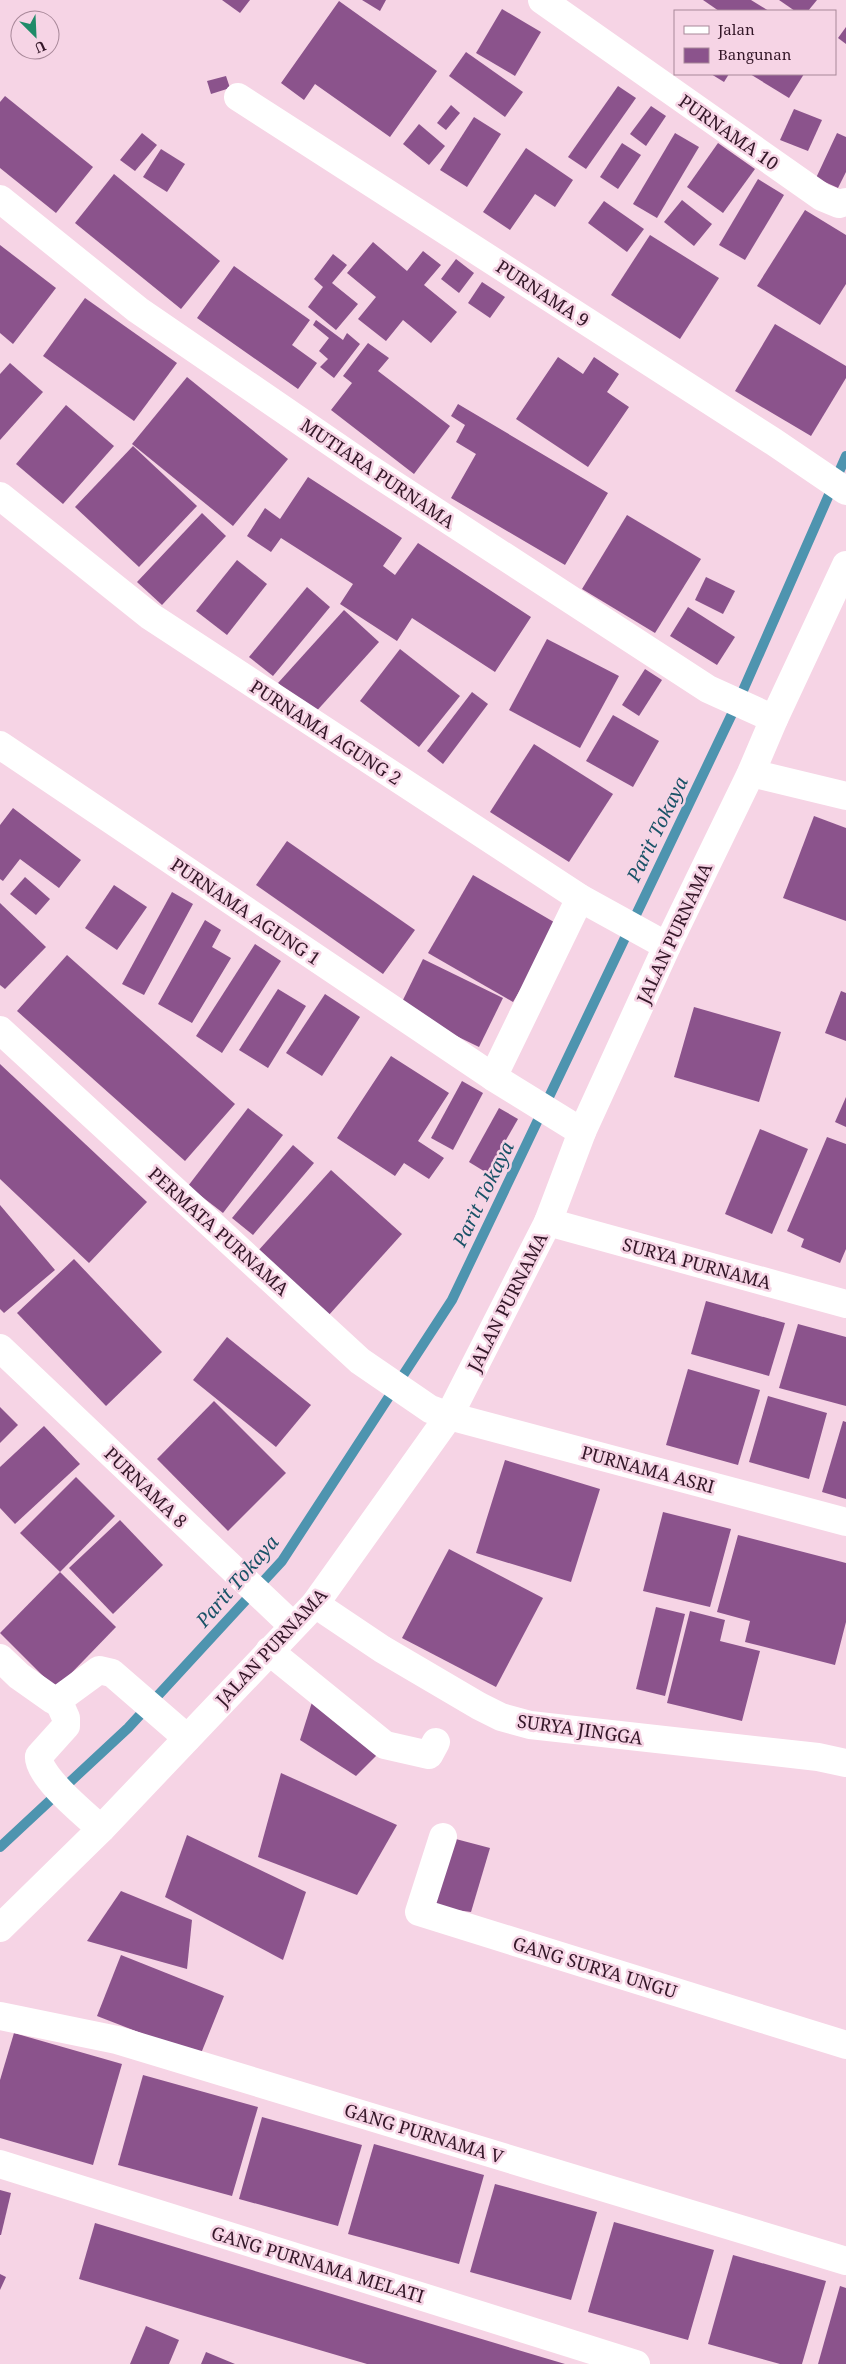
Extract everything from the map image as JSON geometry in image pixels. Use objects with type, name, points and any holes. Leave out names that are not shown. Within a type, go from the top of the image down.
[{"type":"street","name":"PURNAMA 10","points":[[542,0],[822,197],[840,204],[846,202]]},
{"type":"street","name":"PURNAMA 9","points":[[238,97],[774,442],[846,491]]},
{"type":"street","name":"MUTIARA PURNAMA","points":[[0,200],[146,316],[367,467],[708,689],[774,719]]},
{"type":"street","name":"PURNAMA AGUNG 2","points":[[0,496],[150,616],[589,903],[667,946]]},
{"type":"street","name":"JALAN PURNAMA","points":[[0,1928],[93,1822],[187,1738],[270,1651],[290,1624],[315,1604],[439,1412],[548,1222],[582,1132],[667,946],[752,773],[774,719],[846,565]]},
{"type":"street","name":"PURNAMA AGUNG 1","points":[[0,745],[504,1083],[582,1132]]},
{"type":"street","points":[[752,773],[846,796]]},
{"type":"street","points":[[504,1083],[589,903]]},
{"type":"street","name":"PERMATA PURNAMA","points":[[0,1030],[360,1361],[439,1412]]},
{"type":"street","name":"SURYA PURNAMA","points":[[548,1222],[846,1304]]},
{"type":"street","name":"PURNAMA 8","points":[[0,1348],[290,1624]]},
{"type":"street","name":"PURNAMA ASRI","points":[[439,1412],[846,1522]]},
{"type":"street","name":"SURYA JINGGA","points":[[315,1604],[382,1648],[501,1717],[530,1725],[818,1757],[846,1763]]},
{"type":"street","points":[[270,1651],[385,1745],[429,1755],[436,1742]]},
{"type":"street","points":[[0,1658],[41,1694],[58,1700],[99,1670],[106,1671],[122,1680],[187,1738]]},
{"type":"street","points":[[58,1700],[67,1722],[40,1756],[40,1763],[48,1777],[93,1822]]},
{"type":"street","name":"GANG SURYA UNGU","points":[[443,1838],[419,1912],[846,2045]]},
{"type":"street","name":"GANG PURNAMA V","points":[[0,2016],[117,2040],[846,2261]]},
{"type":"street","name":"GANG PURNAMA MELATI","points":[[0,2164],[636,2364]]},
{"type":"building","points":[[222,0],[250,0],[240,13]]},
{"type":"building","points":[[362,0],[386,0],[380,11]]},
{"type":"building","points":[[703,0],[751,0],[767,10],[718,10]]},
{"type":"building","points":[[779,0],[817,0],[809,10],[794,10]]},
{"type":"building","points":[[339,1],[437,71],[390,137],[315,84],[304,100],[281,83]]},
{"type":"building","points":[[502,9],[541,32],[515,76],[476,53]]},
{"type":"building","points":[[846,27],[846,44],[838,38]]},
{"type":"building","points":[[466,52],[523,92],[505,117],[449,76]]},
{"type":"building","points":[[713,75],[728,75],[724,82]]},
{"type":"building","points":[[752,75],[803,75],[789,98]]},
{"type":"building","points":[[226,76],[230,88],[211,94],[207,81]]},
{"type":"building","points":[[618,86],[636,98],[586,169],[568,157]]},
{"type":"building","points":[[5,96],[93,167],[56,213],[0,168],[0,102]]},
{"type":"building","points":[[451,105],[460,113],[446,130],[437,123]]},
{"type":"building","points":[[651,106],[666,116],[646,146],[630,134]]},
{"type":"building","points":[[794,109],[822,120],[808,151],[780,140]]},
{"type":"building","points":[[474,117],[501,134],[467,187],[440,170]]},
{"type":"building","points":[[419,124],[445,146],[429,165],[403,144]]},
{"type":"building","points":[[142,133],[157,145],[135,171],[120,160]]},
{"type":"building","points":[[675,133],[699,147],[657,218],[633,204]]},
{"type":"building","points":[[837,133],[846,137],[846,172],[838,188],[816,178]]},
{"type":"building","points":[[622,143],[641,155],[618,189],[600,177]]},
{"type":"building","points":[[718,143],[755,169],[723,213],[687,187]]},
{"type":"building","points":[[526,148],[573,180],[555,207],[535,194],[510,230],[483,212]]},
{"type":"building","points":[[161,149],[185,164],[167,192],[143,177]]},
{"type":"building","points":[[114,174],[220,261],[181,309],[75,223]]},
{"type":"building","points":[[758,179],[784,195],[745,260],[719,245]]},
{"type":"building","points":[[682,200],[712,224],[694,246],[664,222]]},
{"type":"building","points":[[604,201],[644,229],[627,252],[588,223]]},
{"type":"building","points":[[805,210],[846,235],[846,284],[820,325],[757,286]]},
{"type":"building","points":[[650,235],[719,278],[680,339],[611,295]]},
{"type":"building","points":[[373,242],[407,271],[423,251],[441,265],[424,285],[457,312],[431,343],[403,320],[386,341],[358,319],[376,297],[347,273]]},
{"type":"building","points":[[0,245],[56,288],[13,344],[0,333]]},
{"type":"building","points":[[333,254],[347,265],[332,283],[358,304],[336,330],[308,307],[323,287],[314,279]]},
{"type":"building","points":[[456,259],[474,273],[459,293],[441,279]]},
{"type":"building","points":[[234,266],[310,320],[292,345],[317,363],[298,389],[197,318]]},
{"type":"building","points":[[482,282],[505,297],[490,318],[468,303]]},
{"type":"building","points":[[85,298],[177,363],[134,421],[43,356]]},
{"type":"building","points":[[316,320],[343,340],[347,333],[360,344],[334,378],[320,367],[328,359],[319,351],[329,338],[313,325]]},
{"type":"building","points":[[775,324],[846,366],[846,378],[811,436],[735,391]]},
{"type":"building","points":[[368,343],[389,358],[378,371],[450,426],[414,474],[331,410],[352,383],[343,376]]},
{"type":"building","points":[[558,357],[583,374],[594,357],[619,374],[607,392],[629,407],[588,467],[516,419]]},
{"type":"building","points":[[10,363],[43,392],[0,440],[0,374]]},
{"type":"building","points":[[187,377],[288,459],[233,526],[132,444]]},
{"type":"building","points":[[458,404],[608,493],[565,565],[451,498],[476,454],[456,442],[465,425],[451,416]]},
{"type":"building","points":[[66,405],[114,446],[63,504],[16,464]]},
{"type":"building","points":[[133,446],[197,506],[139,567],[75,507]]},
{"type":"building","points":[[308,477],[402,538],[383,566],[395,575],[418,543],[531,617],[495,672],[412,618],[397,641],[340,604],[353,584],[281,538],[271,552],[247,536],[265,508],[280,519]]},
{"type":"building","points":[[202,513],[226,536],[162,605],[137,582]]},
{"type":"building","points":[[627,515],[701,559],[655,633],[582,589]]},
{"type":"building","points":[[237,560],[267,584],[227,635],[196,611]]},
{"type":"building","points":[[706,577],[735,591],[723,614],[695,600]]},
{"type":"building","points":[[307,587],[330,607],[273,676],[249,657]]},
{"type":"building","points":[[688,607],[735,637],[717,665],[670,636]]},
{"type":"building","points":[[344,610],[379,642],[313,715],[278,683]]},
{"type":"building","points":[[547,639],[619,676],[580,748],[509,710]]},
{"type":"building","points":[[400,649],[460,696],[419,747],[360,701]]},
{"type":"building","points":[[645,669],[662,680],[639,716],[622,705]]},
{"type":"building","points":[[472,692],[488,704],[443,764],[427,751]]},
{"type":"building","points":[[613,715],[659,741],[633,787],[586,761]]},
{"type":"building","points":[[534,744],[613,794],[569,862],[490,812]]},
{"type":"building","points":[[13,808],[81,860],[59,888],[20,859],[3,881],[0,879],[0,825]]},
{"type":"building","points":[[814,816],[846,828],[846,921],[783,898]]},
{"type":"building","points":[[287,841],[415,930],[383,974],[256,885]]},
{"type":"building","points":[[473,875],[559,925],[513,1002],[428,953]]},
{"type":"building","points":[[25,877],[50,899],[36,915],[10,894]]},
{"type":"building","points":[[114,885],[147,907],[117,950],[85,928]]},
{"type":"building","points":[[172,892],[193,904],[144,995],[122,984]]},
{"type":"building","points":[[0,903],[46,947],[5,989],[0,985]]},
{"type":"building","points":[[205,920],[221,930],[212,947],[231,958],[192,1023],[158,1004]]},
{"type":"building","points":[[255,944],[281,961],[222,1053],[196,1036]]},
{"type":"building","points":[[67,955],[235,1104],[185,1161],[17,1011]]},
{"type":"building","points":[[423,959],[503,998],[479,1047],[399,1008]]},
{"type":"building","points":[[278,989],[306,1006],[268,1068],[239,1050]]},
{"type":"building","points":[[841,991],[846,993],[846,1041],[825,1033]]},
{"type":"building","points":[[325,994],[360,1017],[322,1076],[286,1053]]},
{"type":"building","points":[[694,1007],[781,1032],[759,1102],[674,1077]]},
{"type":"building","points":[[391,1056],[449,1093],[418,1141],[444,1158],[429,1179],[404,1163],[395,1176],[337,1138]]},
{"type":"building","points":[[0,1064],[147,1202],[89,1263],[0,1179]]},
{"type":"building","points":[[462,1081],[483,1093],[453,1150],[431,1138]]},
{"type":"building","points":[[846,1097],[846,1127],[835,1122]]},
{"type":"building","points":[[248,1108],[283,1135],[223,1213],[188,1186]]},
{"type":"building","points":[[499,1108],[518,1119],[487,1173],[469,1162]]},
{"type":"building","points":[[760,1129],[808,1149],[772,1234],[725,1214]]},
{"type":"building","points":[[827,1137],[846,1144],[846,1249],[840,1263],[801,1247],[804,1239],[787,1231]]},
{"type":"building","points":[[293,1145],[314,1163],[253,1235],[232,1218]]},
{"type":"building","points":[[331,1170],[402,1234],[328,1316],[257,1252]]},
{"type":"building","points":[[0,1205],[55,1270],[4,1313],[0,1309]]},
{"type":"building","points":[[74,1259],[162,1352],[106,1406],[17,1313]]},
{"type":"building","points":[[706,1301],[785,1323],[769,1376],[691,1354]]},
{"type":"building","points":[[798,1324],[846,1337],[846,1406],[779,1388]]},
{"type":"building","points":[[227,1337],[311,1405],[276,1447],[193,1380]]},
{"type":"building","points":[[688,1369],[760,1390],[738,1465],[666,1445]]},
{"type":"building","points":[[768,1396],[827,1413],[809,1479],[749,1462]]},
{"type":"building","points":[[214,1401],[286,1473],[228,1531],[157,1459]]},
{"type":"building","points":[[0,1407],[18,1425],[0,1443]]},
{"type":"building","points":[[843,1421],[846,1422],[846,1499],[822,1492]]},
{"type":"building","points":[[44,1426],[80,1464],[15,1524],[0,1508],[0,1467]]},
{"type":"building","points":[[505,1460],[600,1489],[571,1582],[476,1553]]},
{"type":"building","points":[[76,1477],[115,1516],[60,1572],[20,1533]]},
{"type":"building","points":[[663,1512],[731,1529],[710,1607],[643,1591]]},
{"type":"building","points":[[120,1520],[163,1565],[113,1614],[69,1568]]},
{"type":"building","points":[[738,1535],[846,1563],[846,1622],[835,1665],[745,1642],[750,1621],[717,1612]]},
{"type":"building","points":[[449,1549],[543,1598],[496,1687],[402,1638]]},
{"type":"building","points":[[60,1572],[116,1627],[56,1689],[0,1633]]},
{"type":"building","points":[[656,1607],[685,1614],[665,1696],[636,1689]]},
{"type":"building","points":[[690,1611],[725,1620],[720,1641],[760,1651],[742,1721],[667,1703]]},
{"type":"building","points":[[313,1699],[382,1750],[356,1776],[300,1740]]},
{"type":"building","points":[[281,1773],[397,1825],[357,1895],[258,1857]]},
{"type":"building","points":[[187,1835],[306,1892],[283,1960],[165,1897]]},
{"type":"building","points":[[452,1838],[490,1848],[471,1912],[434,1907]]},
{"type":"building","points":[[121,1891],[192,1920],[187,1969],[87,1941]]},
{"type":"building","points":[[121,1955],[224,1996],[200,2056],[97,2016]]},
{"type":"building","points":[[14,2033],[122,2064],[93,2165],[0,2138],[0,2080]]},
{"type":"building","points":[[143,2075],[258,2107],[232,2196],[118,2165]]},
{"type":"building","points":[[262,2117],[362,2145],[338,2226],[239,2199]]},
{"type":"building","points":[[374,2144],[484,2175],[459,2264],[348,2234]]},
{"type":"building","points":[[495,2184],[597,2212],[571,2300],[470,2272]]},
{"type":"building","points":[[0,2190],[11,2193],[1,2235],[0,2235]]},
{"type":"building","points":[[614,2222],[714,2250],[688,2340],[588,2312]]},
{"type":"building","points":[[95,2223],[565,2364],[367,2364],[79,2279]]},
{"type":"building","points":[[733,2255],[826,2281],[802,2364],[780,2364],[708,2344]]},
{"type":"building","points":[[0,2274],[6,2277],[0,2290]]},
{"type":"building","points":[[840,2286],[846,2288],[846,2364],[818,2364]]},
{"type":"building","points":[[146,2326],[179,2340],[169,2364],[130,2364]]},
{"type":"building","points":[[206,2352],[235,2364],[201,2364]]},
{"type":"waterway","name":"Parit Tokaya","points":[[0,1847],[128,1728],[282,1561],[452,1300],[741,695],[846,456]]}]
